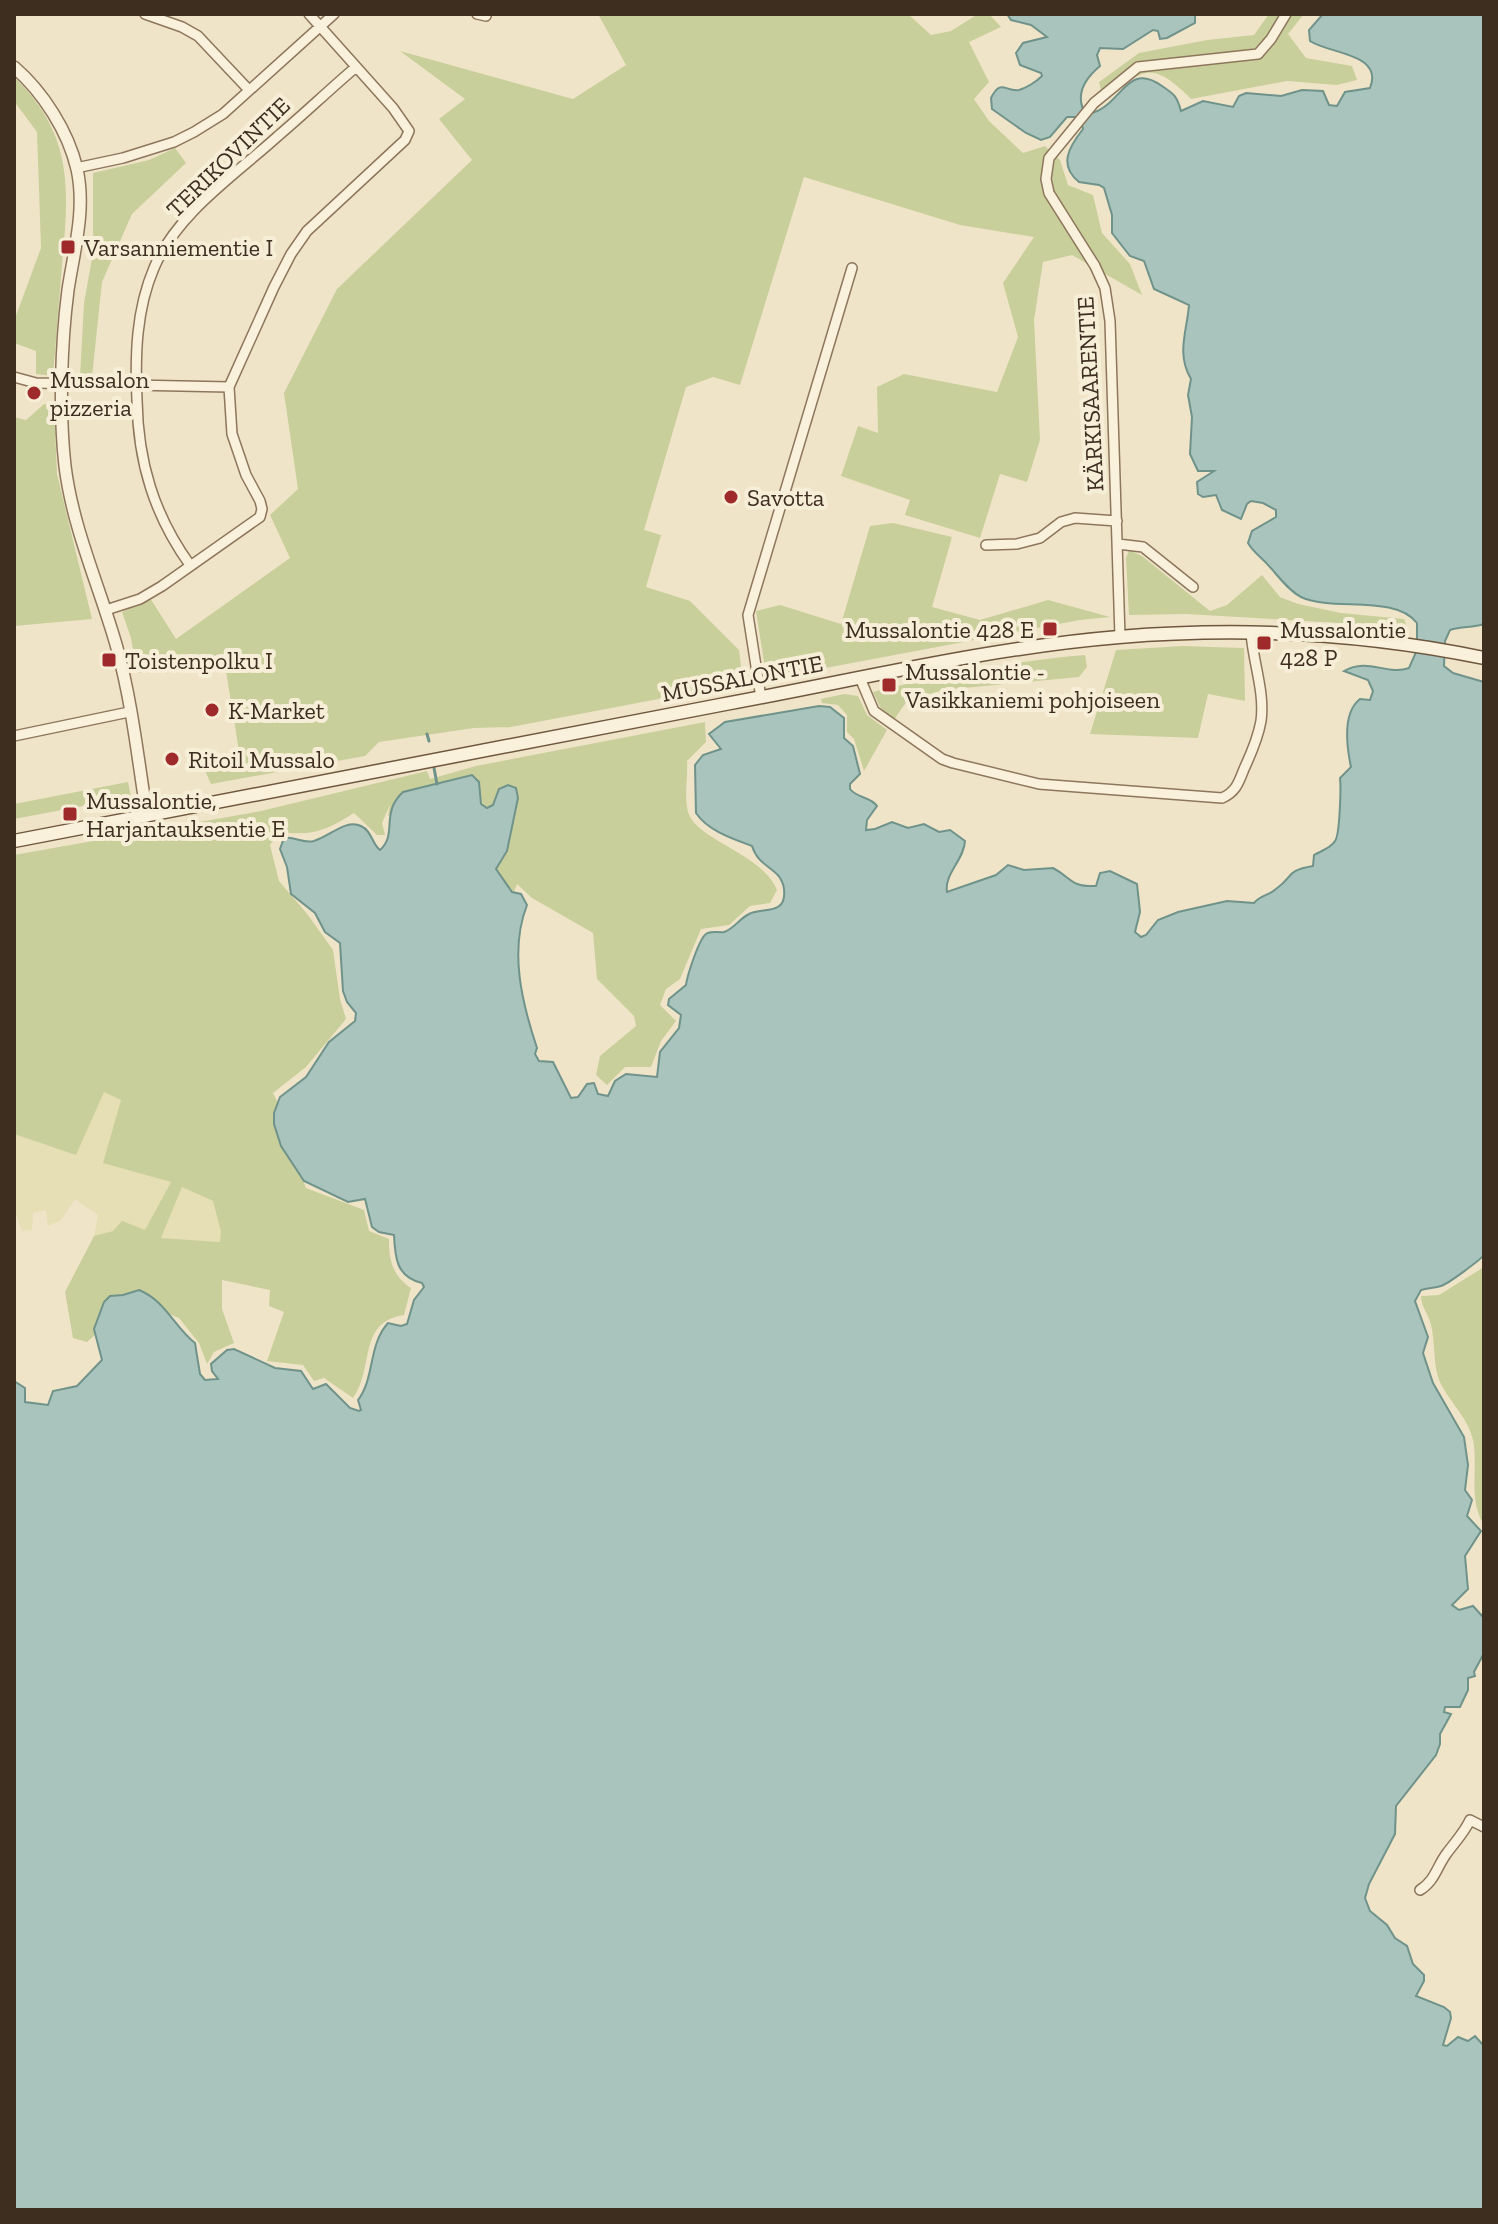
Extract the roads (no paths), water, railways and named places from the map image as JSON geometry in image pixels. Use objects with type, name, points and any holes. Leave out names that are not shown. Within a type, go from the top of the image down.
[{"type":"main road","name":"MUSSALONTIE","points":[[14,841],[860,678],[997,653],[1120,637],[1251,633],[1347,637],[1484,658]]},
{"type":"street","points":[[145,14],[198,36],[248,89]]},
{"type":"street","points":[[106,610],[140,599],[260,517],[262,509],[238,456],[232,434],[229,387],[274,287],[307,231],[405,140],[409,131],[309,14]]},
{"type":"street","points":[[76,168],[174,142],[223,114],[334,14]]},
{"type":"street","name":"KÄRKISAARENTIE","points":[[1120,637],[1110,321],[1105,288],[1095,266],[1049,193],[1046,179],[1049,158],[1094,103],[1138,67],[1258,54],[1286,14]]},
{"type":"street","points":[[14,67],[25,76],[53,114],[76,168],[80,194],[79,223],[68,293],[63,384],[65,467],[73,510],[118,651],[147,816]]},
{"type":"street","name":"TERIKOVINTIE","points":[[190,565],[161,519],[146,477],[137,429],[138,335],[144,293],[165,248],[196,209],[356,67]]},
{"type":"street","points":[[761,698],[748,615],[852,268]]},
{"type":"street","points":[[14,377],[36,383],[229,387]]},
{"type":"street","points":[[986,545],[1017,544],[1040,538],[1061,522],[1075,518],[1117,521]]},
{"type":"street","points":[[1118,544],[1143,547],[1193,587]]},
{"type":"street","points":[[860,678],[874,711],[942,759],[953,763],[1039,784],[1222,798],[1237,787],[1257,739],[1261,718],[1251,633]]},
{"type":"street","points":[[14,736],[129,712]]},
{"type":"street","points":[[1420,1890],[1434,1877],[1444,1856],[1470,1820],[1484,1827]]},
{"type":"water","points":[[1007,14],[1195,14],[1195,23],[1167,38],[1160,39],[1158,31],[1153,30],[1123,49],[1100,48],[1097,55],[1100,66],[1087,80],[1081,97],[1083,109],[1092,113],[1140,78],[1169,91],[1181,111],[1203,101],[1233,107],[1239,96],[1246,93],[1281,96],[1302,90],[1323,91],[1329,105],[1337,106],[1345,92],[1370,88],[1372,76],[1362,61],[1310,41],[1309,30],[1323,14],[1484,14],[1484,624],[1450,630],[1445,641],[1444,666],[1453,673],[1484,682],[1484,1255],[1445,1284],[1421,1290],[1415,1301],[1428,1337],[1423,1353],[1433,1383],[1464,1437],[1468,1465],[1465,1490],[1472,1500],[1467,1516],[1481,1531],[1465,1556],[1468,1589],[1452,1605],[1459,1610],[1473,1606],[1484,1618],[1484,1653],[1475,1676],[1468,1678],[1468,1690],[1460,1707],[1445,1707],[1444,1712],[1451,1714],[1440,1734],[1436,1755],[1396,1806],[1395,1834],[1365,1898],[1370,1911],[1387,1925],[1395,1938],[1407,1946],[1413,1964],[1424,1975],[1416,1996],[1450,2012],[1443,2045],[1447,2046],[1458,2037],[1468,2041],[1475,2036],[1484,2046],[1484,2210],[14,2210],[14,1381],[25,1388],[25,1402],[48,1405],[53,1391],[77,1386],[102,1360],[94,1329],[104,1302],[110,1296],[139,1290],[156,1300],[195,1343],[200,1374],[205,1380],[218,1379],[211,1364],[227,1350],[234,1349],[275,1368],[301,1371],[313,1389],[326,1384],[350,1408],[359,1411],[358,1400],[367,1382],[377,1341],[388,1323],[407,1324],[414,1300],[424,1287],[402,1271],[396,1258],[394,1235],[372,1227],[365,1199],[348,1202],[304,1181],[281,1146],[274,1124],[280,1097],[306,1077],[329,1042],[355,1021],[356,1013],[343,991],[340,943],[325,932],[315,913],[291,894],[287,867],[280,849],[284,838],[314,841],[355,824],[367,831],[380,850],[388,837],[392,808],[403,792],[472,775],[479,782],[481,804],[487,808],[493,805],[499,789],[508,785],[516,788],[518,798],[507,851],[496,869],[512,892],[521,894],[527,905],[518,959],[522,995],[537,1048],[535,1054],[539,1061],[553,1062],[571,1098],[578,1097],[587,1084],[594,1083],[598,1094],[608,1096],[615,1081],[626,1074],[657,1077],[660,1052],[679,1028],[681,1015],[668,1005],[669,999],[686,985],[703,937],[710,932],[728,931],[749,914],[773,909],[782,903],[784,889],[779,876],[755,854],[752,846],[714,830],[696,813],[695,765],[703,755],[721,749],[709,734],[725,722],[819,706],[830,707],[844,718],[844,738],[853,746],[860,774],[850,784],[850,789],[877,806],[867,820],[866,830],[892,822],[908,828],[924,824],[939,832],[950,830],[965,841],[948,879],[947,892],[996,875],[1008,865],[1024,870],[1053,868],[1076,883],[1087,886],[1096,886],[1100,873],[1110,871],[1137,884],[1140,912],[1135,932],[1141,937],[1158,920],[1178,912],[1227,901],[1254,903],[1276,889],[1294,872],[1313,866],[1314,855],[1337,837],[1340,778],[1351,767],[1347,741],[1350,713],[1360,699],[1370,700],[1373,691],[1368,680],[1344,671],[1361,666],[1393,670],[1409,668],[1417,650],[1417,623],[1407,614],[1394,609],[1301,597],[1248,543],[1252,531],[1276,517],[1276,510],[1251,501],[1241,519],[1222,510],[1216,495],[1203,497],[1198,494],[1197,482],[1214,471],[1198,471],[1190,454],[1192,417],[1188,395],[1191,379],[1183,351],[1189,305],[1154,289],[1144,261],[1130,256],[1112,233],[1112,215],[1104,188],[1079,182],[1073,176],[1067,163],[1070,149],[1083,129],[1080,117],[1067,117],[1050,137],[1041,140],[992,109],[991,98],[1001,87],[1019,90],[1042,76],[1020,65],[1016,53],[1023,43],[1047,37],[1031,25],[1011,20]]},
{"type":"waterway","points":[[427,734],[429,741]]},
{"type":"waterway","points":[[434,768],[437,784]]},
{"type":"place","name":"Varsanniementie I","points":[[68,247]]},
{"type":"place","name":"Mussalon pizzeria","points":[[34,393]]},
{"type":"place","name":"Savotta","points":[[731,497]]},
{"type":"place","name":"Mussalontie 428 E","points":[[1050,629]]},
{"type":"place","name":"Mussalontie 428 P","points":[[1264,643]]},
{"type":"place","name":"Toistenpolku I","points":[[109,660]]},
{"type":"place","name":"Mussalontie - Vasikkaniemi pohjoiseen","points":[[889,685]]},
{"type":"place","name":"K-Market","points":[[212,710]]},
{"type":"place","name":"Ritoil Mussalo","points":[[172,759]]},
{"type":"place","name":"Mussalontie, Harjantauksentie E","points":[[70,814]]}]
